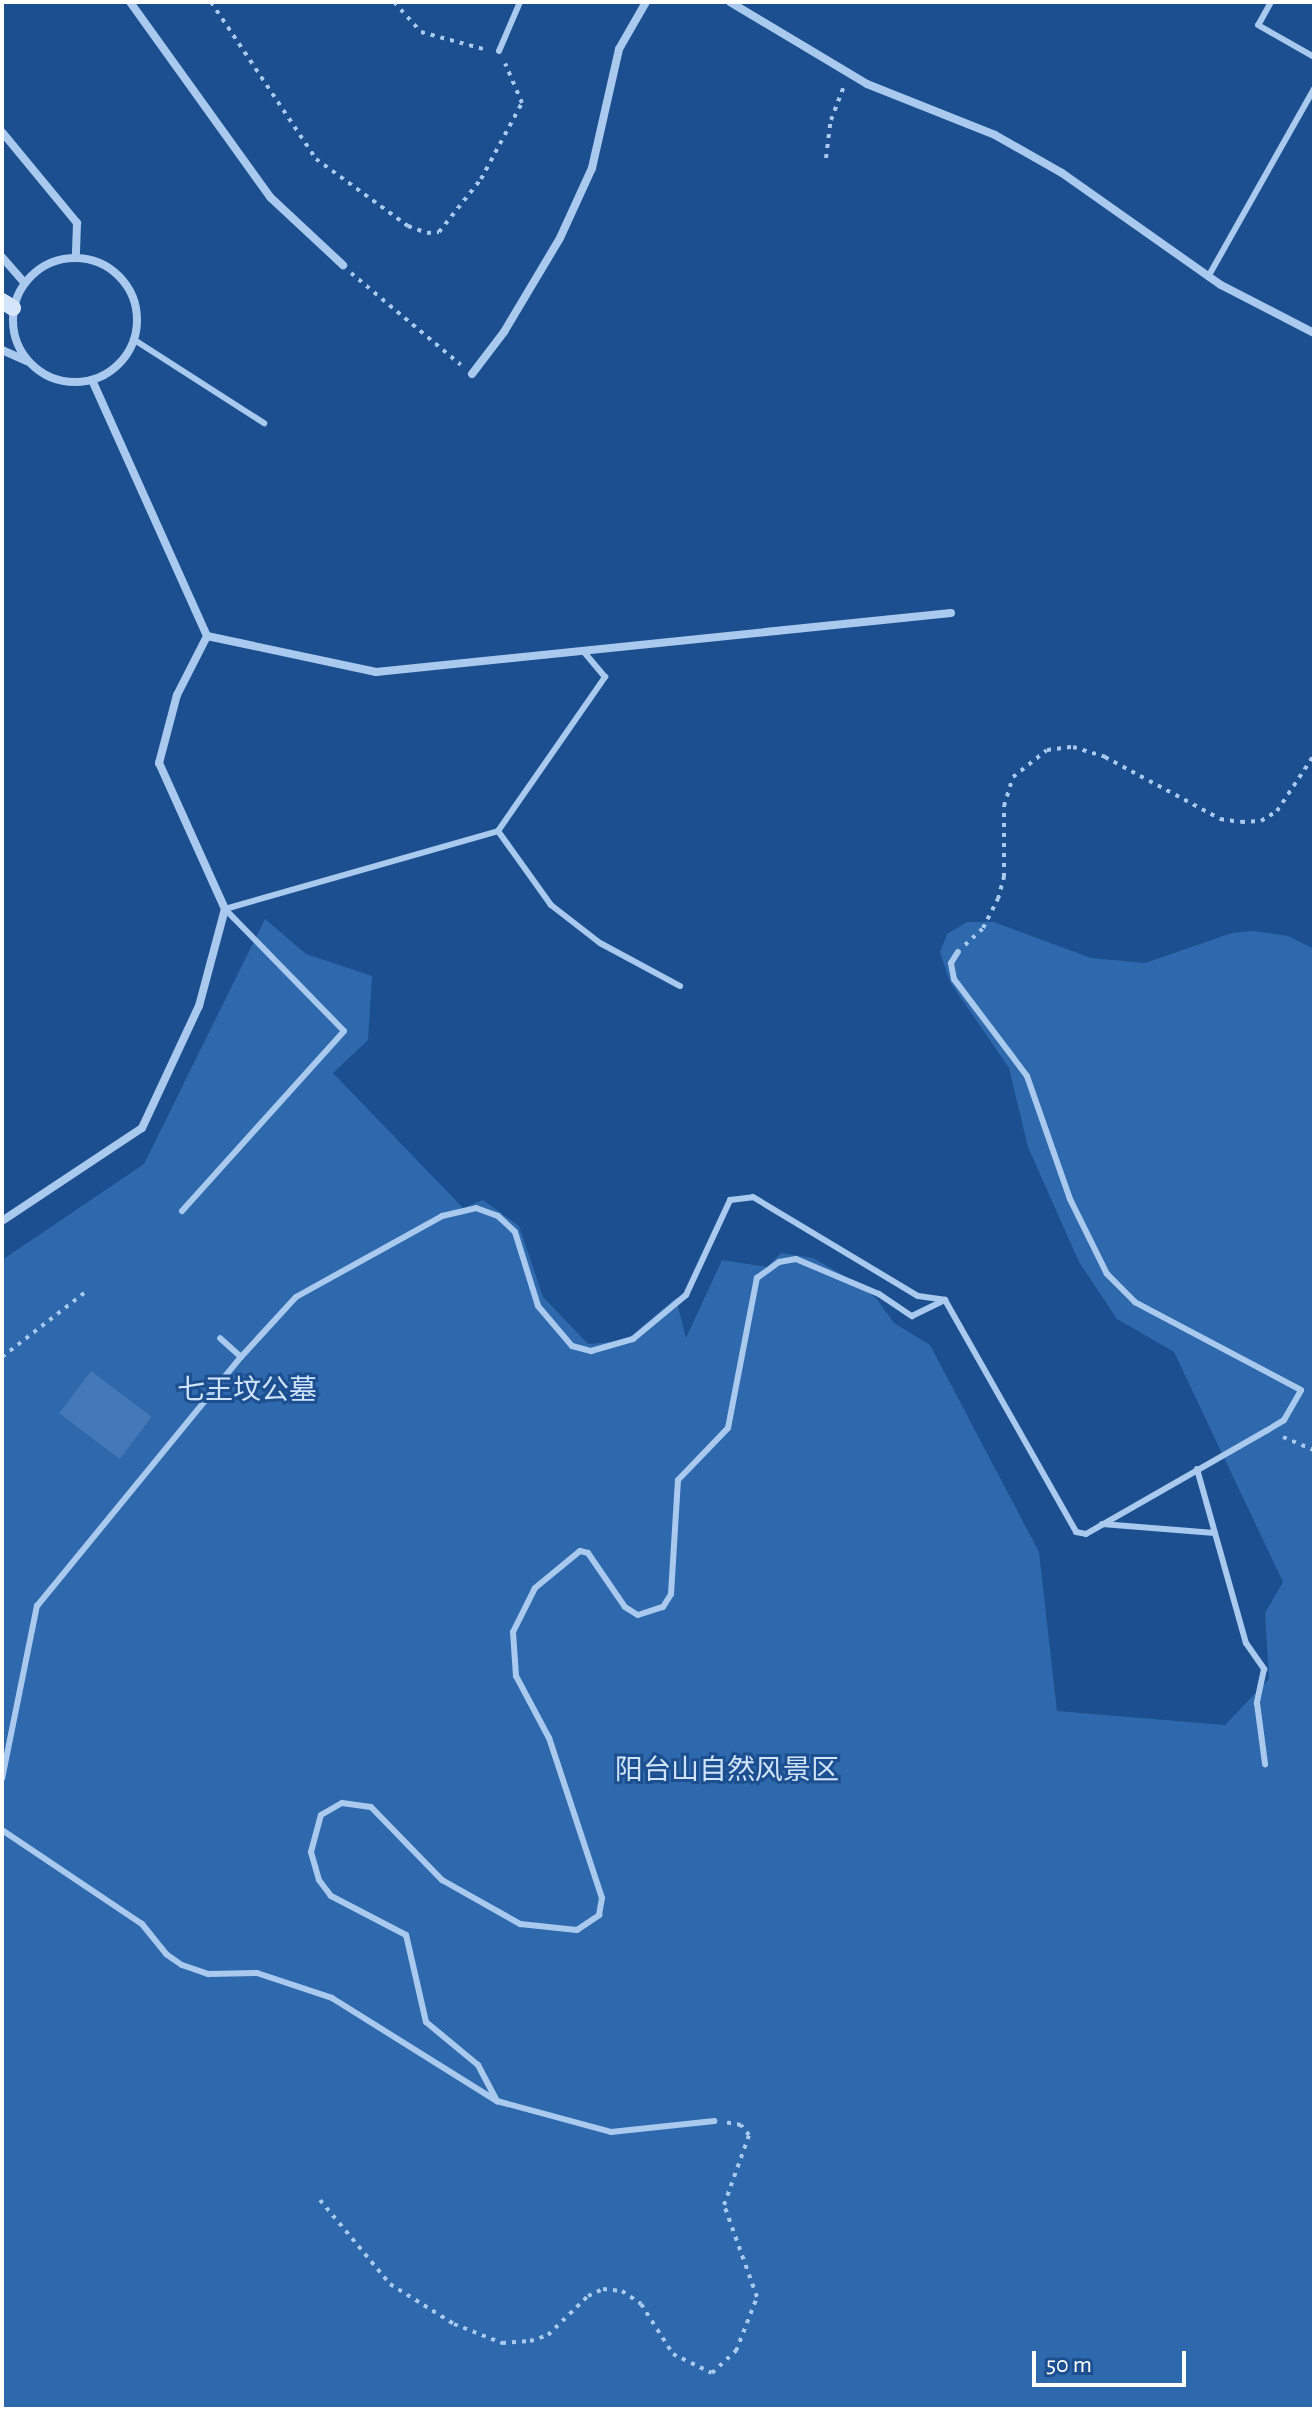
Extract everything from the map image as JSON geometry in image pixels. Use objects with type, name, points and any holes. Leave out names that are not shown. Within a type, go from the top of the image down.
[{"type":"street","points":[[130,2],[270,197],[343,265]]},
{"type":"street","points":[[472,374],[504,332],[560,238],[592,168],[619,49],[646,2]]},
{"type":"street","points":[[730,2],[850,74],[995,135],[1062,173],[1208,277],[1314,333]]},
{"type":"street","points":[[2,132],[77,223],[76,257]]},
{"type":"street","points":[[2,257],[24,282]]},
{"type":"street","points":[[2,350],[59,380],[92,380],[115,369],[133,339],[137,309],[123,279],[103,263],[76,257],[49,263],[24,282],[8,305],[15,338],[28,361]]},
{"type":"street","points":[[92,380],[207,636]]},
{"type":"street","points":[[207,636],[376,672],[951,613]]},
{"type":"street","points":[[2,1221],[142,1128],[199,1006],[225,909],[159,763],[177,695],[207,636]]},
{"type":"lane","points":[[499,51],[520,2]]},
{"type":"lane","points":[[1271,2],[1258,25],[1314,57]]},
{"type":"lane","points":[[1208,277],[1314,89]]},
{"type":"lane","points":[[133,339],[264,423]]},
{"type":"lane","points":[[182,1211],[344,1031],[225,909],[498,831],[605,677],[583,651]]},
{"type":"lane","points":[[498,831],[551,905],[600,943],[680,986]]},
{"type":"lane","points":[[945,1300],[1065,1521],[1076,1532],[1086,1534],[1284,1420],[1301,1390],[1135,1302],[1107,1274],[1070,1199],[1027,1076],[954,979],[951,963],[958,952]]},
{"type":"lane","points":[[2,1779],[37,1606],[241,1357],[296,1297],[442,1216],[476,1208],[498,1216],[515,1232],[538,1306],[572,1346],[591,1351],[633,1339],[686,1295],[730,1200],[753,1197],[918,1296],[945,1300]]},
{"type":"lane","points":[[497,2101],[478,2065],[426,2022],[406,1935],[331,1896],[319,1880],[311,1852],[321,1815],[342,1803],[371,1807],[442,1880],[520,1924],[577,1930],[599,1915],[602,1898],[549,1738],[516,1676],[513,1632],[535,1588],[580,1551],[588,1553],[625,1607],[638,1615],[663,1607],[671,1594],[678,1480],[728,1428],[757,1278],[779,1262],[796,1259],[879,1294],[912,1316],[945,1300]]},
{"type":"lane","points":[[220,1338],[241,1357]]},
{"type":"lane","points":[[1197,1469],[1246,1643],[1264,1669],[1257,1703],[1265,1764]]},
{"type":"lane","points":[[1102,1524],[1215,1533]]},
{"type":"lane","points":[[2,1830],[142,1924],[166,1954],[182,1965],[208,1974],[257,1973],[332,1998],[497,2101],[611,2132],[714,2121]]},
{"type":"path","points":[[211,2],[316,159],[408,226],[427,233],[439,232],[481,179],[522,103],[499,51],[462,47],[421,32],[394,2]]},
{"type":"path","points":[[826,158],[831,120],[850,74]]},
{"type":"path","points":[[343,265],[472,374]]},
{"type":"path","points":[[958,952],[983,928],[998,899],[1004,877],[1004,806],[1013,777],[1047,750],[1073,747],[1105,757],[1220,819],[1241,822],[1261,821],[1277,811],[1314,755]]},
{"type":"path","points":[[2,1357],[88,1290]]},
{"type":"path","points":[[1266,1431],[1314,1450]]},
{"type":"path","points":[[320,2200],[390,2284],[454,2324],[502,2343],[530,2341],[557,2328],[588,2296],[603,2289],[622,2291],[641,2304],[673,2354],[712,2373],[736,2351],[757,2297],[724,2205],[749,2135],[741,2125],[714,2121]]},
{"type":"green space","points":[[265,919],[306,954],[372,976],[368,1040],[333,1073],[463,1208],[483,1200],[519,1226],[543,1297],[588,1344],[625,1341],[676,1298],[686,1338],[722,1260],[767,1267],[781,1253],[813,1258],[848,1278],[876,1298],[894,1323],[930,1345],[1039,1552],[1057,1711],[1225,1725],[1269,1679],[1265,1613],[1283,1582],[1174,1352],[1117,1319],[1079,1262],[1028,1147],[1009,1068],[950,982],[940,952],[947,934],[967,922],[994,922],[1091,958],[1145,963],[1232,933],[1253,931],[1288,936],[1314,949],[1314,2409],[2,2409],[2,1260],[144,1164]]},
{"type":"building","points":[[91,1371],[152,1417],[120,1459],[59,1413]]},
{"type":"park label","name":"七王坟公墓","points":[[247,1391]]},
{"type":"park label","name":"阳台山自然风景区","points":[[727,1771]]}]
